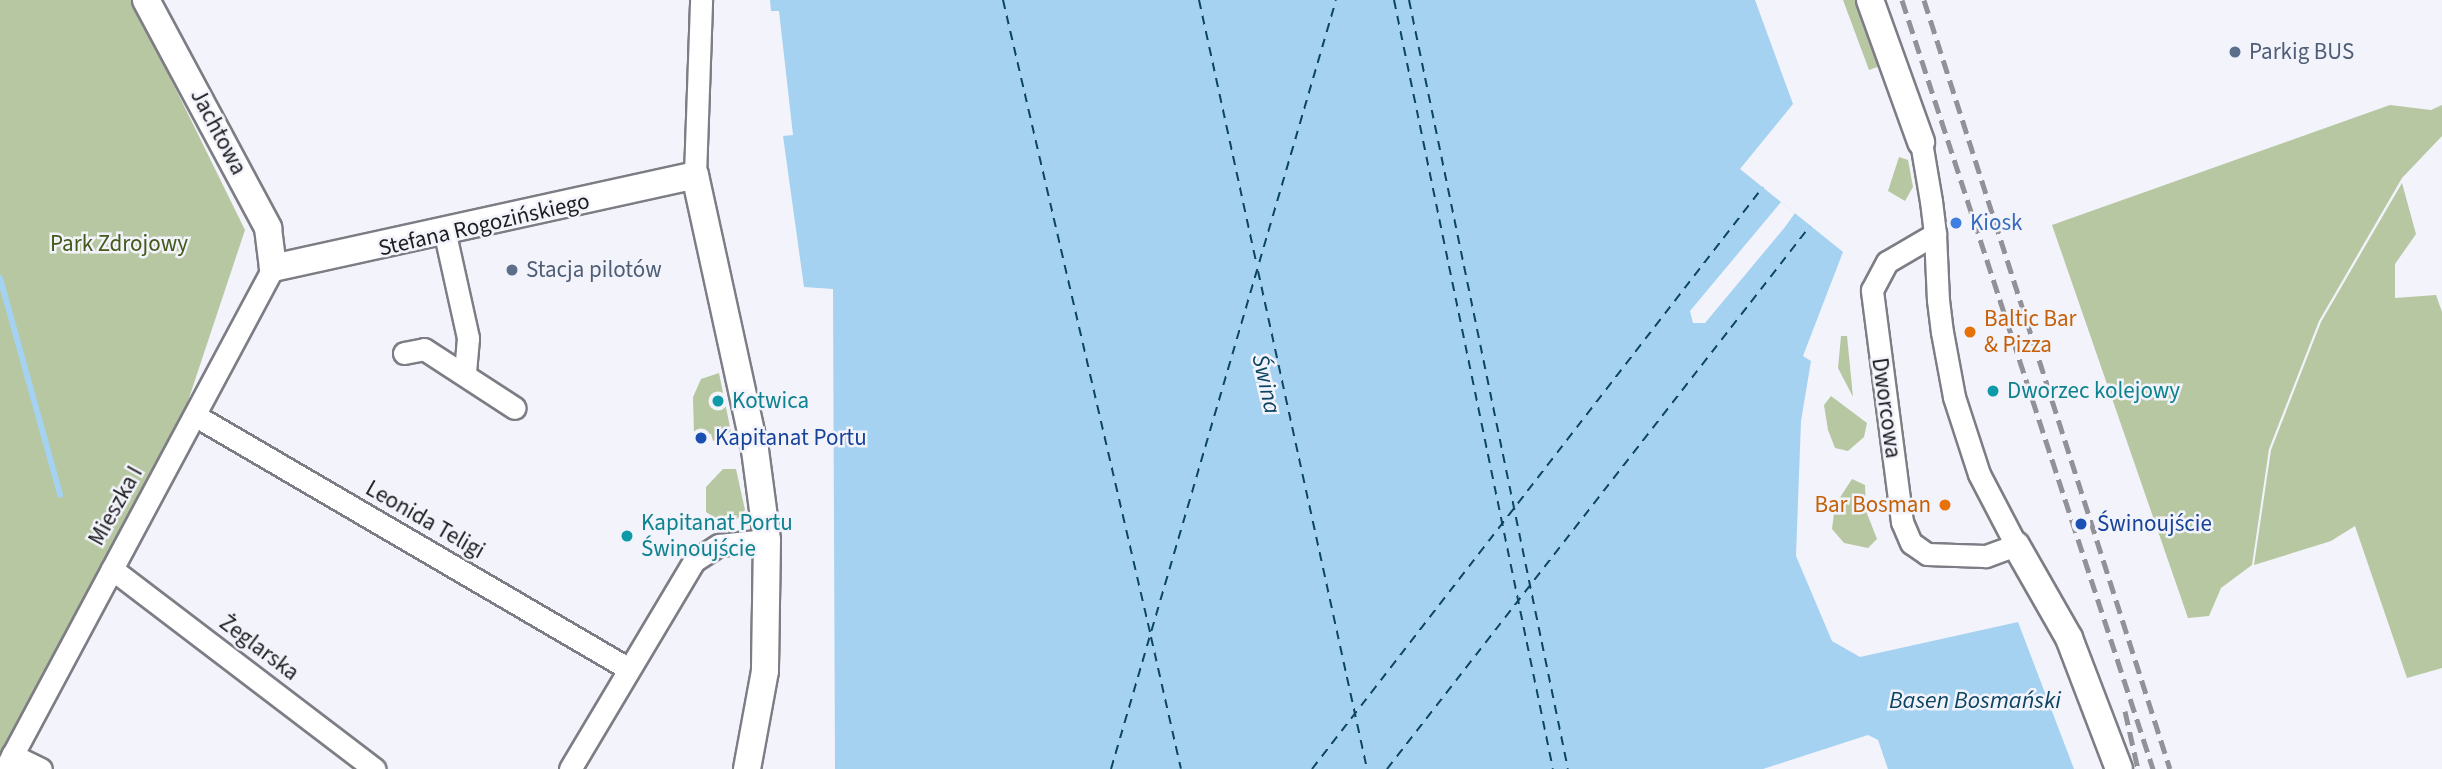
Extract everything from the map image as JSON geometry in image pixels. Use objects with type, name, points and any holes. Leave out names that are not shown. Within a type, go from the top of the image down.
[{"type":"street","name":"Jachtowa","points":[[146,0],[268,228],[272,268]]},
{"type":"street","points":[[701,0],[695,175],[755,450],[767,540],[765,671],[747,769]]},
{"type":"street","points":[[1870,0],[1921,142],[1935,234],[1942,332],[1962,428],[2016,545],[2069,638],[2119,769]]},
{"type":"street","name":"Stefana Rogozińskiego","points":[[272,268],[445,234],[695,175]]},
{"type":"street","points":[[445,234],[468,338],[465,374]]},
{"type":"street","name":"Dworcowa","points":[[1935,234],[1887,262],[1872,290],[1902,522],[1911,543],[1927,554],[1985,556],[2016,545]]},
{"type":"street","name":"Mieszka I","points":[[8,762],[196,416],[272,268]]},
{"type":"street","points":[[404,353],[424,349],[515,408]]},
{"type":"street","name":"Leonida Teligi","points":[[196,416],[629,669]]},
{"type":"street","points":[[570,769],[700,555],[719,545],[767,540]]},
{"type":"street","name":"Żeglarska","points":[[112,569],[375,769]]},
{"type":"street","points":[[8,762],[41,769]]},
{"type":"green space","name":"Park Zdrojowy","points":[[0,0],[132,0],[245,230],[185,410],[0,755]]},
{"type":"green space","points":[[1843,0],[1858,0],[1886,64],[1869,70]]},
{"type":"green space","points":[[2390,105],[2431,110],[2442,105],[2442,136],[2402,178],[2319,321],[2269,449],[2252,565],[2221,588],[2209,616],[2188,618],[2052,225]]},
{"type":"green space","points":[[1899,157],[1908,160],[1913,187],[1905,201],[1888,191]]},
{"type":"green space","points":[[2402,183],[2416,234],[2395,264],[2395,298],[2436,295],[2442,312],[2442,668],[2407,678],[2355,526],[2331,541],[2254,565],[2271,450],[2321,322]]},
{"type":"green space","points":[[1841,336],[1847,336],[1853,397],[1838,368]]},
{"type":"green space","points":[[719,373],[731,432],[713,441],[711,434],[694,434],[693,397],[701,379]]},
{"type":"green space","points":[[1831,396],[1867,423],[1864,437],[1848,451],[1835,448],[1828,430],[1824,405]]},
{"type":"green space","points":[[723,469],[736,469],[745,510],[730,527],[706,512],[706,487]]},
{"type":"green space","points":[[1852,479],[1865,485],[1866,511],[1877,539],[1868,548],[1844,543],[1832,529],[1835,505]]},
{"type":"water","points":[[770,0],[1755,0],[1793,104],[1740,169],[1843,252],[1803,356],[1811,361],[1801,421],[1796,556],[1832,641],[1860,657],[2018,622],[2074,769],[1888,769],[1878,740],[1868,735],[1763,769],[835,769],[833,289],[804,287],[783,136],[793,135],[779,11],[771,11]]},
{"type":"pier","points":[[1781,202],[1795,213],[1785,227],[1705,323],[1693,323],[1690,311]]},
{"type":"waterway","points":[[0,278],[60,495]]},
{"type":"ferry route","points":[[1003,0],[1150,632]]},
{"type":"ferry route","points":[[1199,0],[1257,265]]},
{"type":"ferry route","points":[[1111,769],[1336,0]]},
{"type":"ferry route","points":[[1394,0],[1553,769]]},
{"type":"ferry route","points":[[1409,0],[1568,769]]},
{"type":"ferry route","points":[[1312,769],[1763,187]]},
{"type":"ferry route","points":[[1387,769],[1810,226]]},
{"type":"ferry route","points":[[1258,271],[1367,769]]},
{"type":"ferry route","points":[[1151,637],[1181,769]]},
{"type":"railway","points":[[1902,0],[2153,769]]},
{"type":"railway","points":[[1924,0],[2170,769]]},
{"type":"railway","points":[[2125,711],[2138,769]]},
{"type":"place","name":"Parkig BUS","points":[[2235,52]]},
{"type":"place","name":"Kiosk","points":[[1956,223]]},
{"type":"place","name":"Stacja pilotów","points":[[512,270]]},
{"type":"place","name":"Baltic Bar & Pizza","points":[[1970,332]]},
{"type":"place","name":"Dworzec kolejowy","points":[[1993,391]]},
{"type":"place","name":"Kotwica","points":[[718,401]]},
{"type":"place","name":"Kapitanat Portu","points":[[701,438]]},
{"type":"place","name":"Bar Bosman","points":[[1945,505]]},
{"type":"place","name":"Świnoujście","points":[[2081,524]]},
{"type":"place","name":"Kapitanat Portu Świnoujście","points":[[627,536]]},
{"type":"water label","name":"Świna","points":[[1266,384]]},
{"type":"water label","name":"Basen Bosmański","points":[[1975,701]]}]
